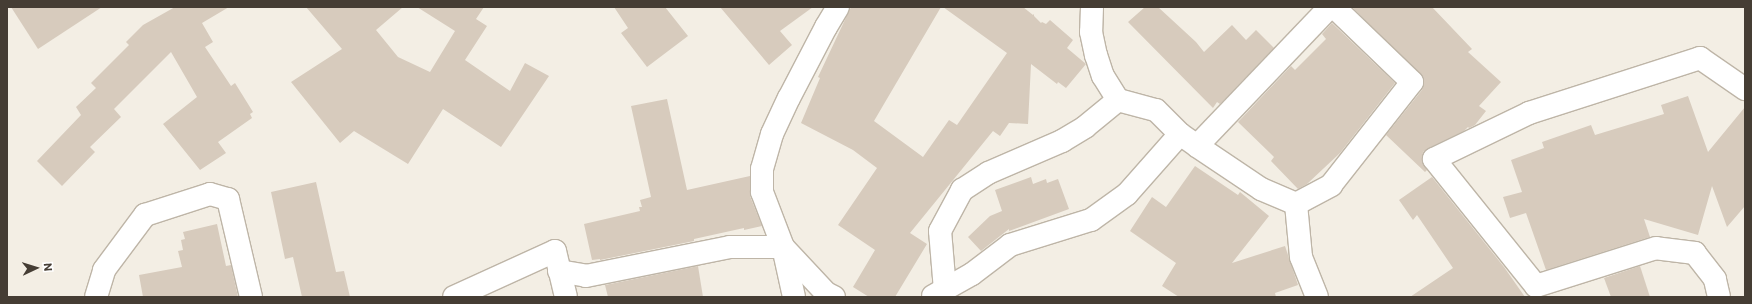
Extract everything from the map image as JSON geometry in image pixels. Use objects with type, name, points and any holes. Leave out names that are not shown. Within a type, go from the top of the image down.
[{"type":"street","points":[[794,297],[783,247],[762,192],[762,169],[772,134],[826,26],[838,7]]},
{"type":"street","points":[[1092,7],[1091,32],[1096,55],[1103,76],[1118,100],[1156,110],[1188,140],[1261,189],[1296,204]]},
{"type":"street","points":[[938,293],[972,274],[1010,245],[1091,220],[1126,194],[1188,140],[1330,7]]},
{"type":"street","points":[[1296,204],[1331,184],[1412,82],[1334,7]]},
{"type":"street","points":[[1719,297],[1714,279],[1695,253],[1656,248],[1536,286],[1434,159],[1529,113],[1700,58],[1745,89]]},
{"type":"street","points":[[938,293],[940,231],[962,190],[988,173],[1062,141],[1084,127],[1118,100]]},
{"type":"street","points":[[96,297],[104,270],[145,215],[210,194],[228,200],[251,297]]},
{"type":"street","points":[[1296,204],[1301,257],[1317,297]]},
{"type":"street","points":[[559,271],[586,276],[730,247],[783,247],[826,293],[834,297]]},
{"type":"street","points":[[454,297],[555,252],[566,297]]},
{"type":"building","points":[[11,7],[102,7],[38,49]]},
{"type":"building","points":[[175,7],[229,7],[202,23],[213,42],[205,47],[231,86],[235,83],[253,112],[250,114],[252,118],[218,142],[226,153],[200,170],[163,124],[197,97],[171,52],[114,109],[121,117],[90,147],[95,152],[62,186],[37,161],[81,115],[76,107],[96,88],[91,83],[129,45],[126,42],[143,25]]},
{"type":"building","points":[[306,7],[403,7],[376,30],[398,57],[430,72],[455,31],[417,7],[484,7],[476,19],[487,26],[465,60],[510,91],[525,63],[549,76],[501,147],[443,109],[408,164],[354,131],[340,143],[291,82],[342,49]]},
{"type":"building","points":[[614,7],[665,7],[688,36],[647,67],[621,33],[628,28]]},
{"type":"building","points":[[720,7],[813,7],[780,31],[792,45],[769,65]]},
{"type":"building","points":[[851,7],[941,7],[874,121],[923,157],[949,120],[957,125],[1007,53],[943,7],[1023,7],[1033,15],[1034,14],[1034,16],[1041,23],[1046,24],[1050,20],[1073,40],[1067,48],[1086,64],[1066,88],[1058,82],[1057,84],[1031,64],[1028,124],[1009,123],[1000,136],[993,131],[910,233],[927,244],[895,297],[869,297],[853,287],[875,250],[838,225],[877,168],[853,150],[801,123],[820,78],[818,77]]},
{"type":"building","points":[[1145,7],[1158,7],[1196,42],[1204,52],[1232,25],[1246,40],[1256,30],[1274,48],[1220,104],[1217,102],[1213,108],[1128,22]]},
{"type":"building","points":[[1352,7],[1432,7],[1472,49],[1468,52],[1501,82],[1479,106],[1486,111],[1475,125],[1469,128],[1468,127],[1464,131],[1423,152],[1422,160],[1427,170],[1425,172],[1386,135],[1422,90],[1424,78]]},
{"type":"building","points":[[1332,23],[1395,83],[1340,153],[1307,184],[1298,189],[1271,161],[1274,157],[1238,122],[1291,66],[1295,70],[1326,39],[1322,34]]},
{"type":"building","points":[[1688,96],[1708,152],[1745,107],[1745,206],[1727,227],[1712,186],[1698,235],[1644,219],[1650,237],[1546,270],[1526,213],[1510,218],[1503,197],[1522,192],[1511,160],[1544,148],[1542,142],[1591,125],[1595,135],[1664,114],[1661,105]]},
{"type":"building","points":[[667,99],[687,190],[750,176],[750,196],[762,226],[744,230],[744,228],[694,239],[694,241],[600,260],[592,260],[584,224],[640,211],[639,207],[642,207],[640,200],[651,197],[631,106]]},
{"type":"building","points":[[1195,166],[1238,195],[1240,192],[1269,216],[1232,263],[1285,246],[1298,285],[1275,293],[1276,297],[1179,297],[1162,286],[1176,263],[1130,231],[1152,197],[1166,207]]},
{"type":"building","points":[[1031,177],[1033,184],[1046,179],[1047,183],[1058,179],[1069,209],[1009,231],[1009,229],[981,251],[968,237],[990,216],[1002,211],[995,190]]},
{"type":"building","points":[[1432,177],[1504,267],[1525,297],[1410,297],[1453,268],[1417,215],[1413,220],[1399,200]]},
{"type":"building","points":[[316,182],[336,272],[344,271],[350,297],[302,297],[293,257],[285,259],[271,192]]},
{"type":"building","points":[[217,224],[226,266],[231,265],[238,297],[143,297],[139,275],[182,267],[178,251],[183,250],[181,240],[185,239],[183,232]]},
{"type":"building","points":[[698,266],[703,297],[608,297],[605,285]]},
{"type":"building","points":[[1640,266],[1650,297],[1611,297],[1604,278]]}]
